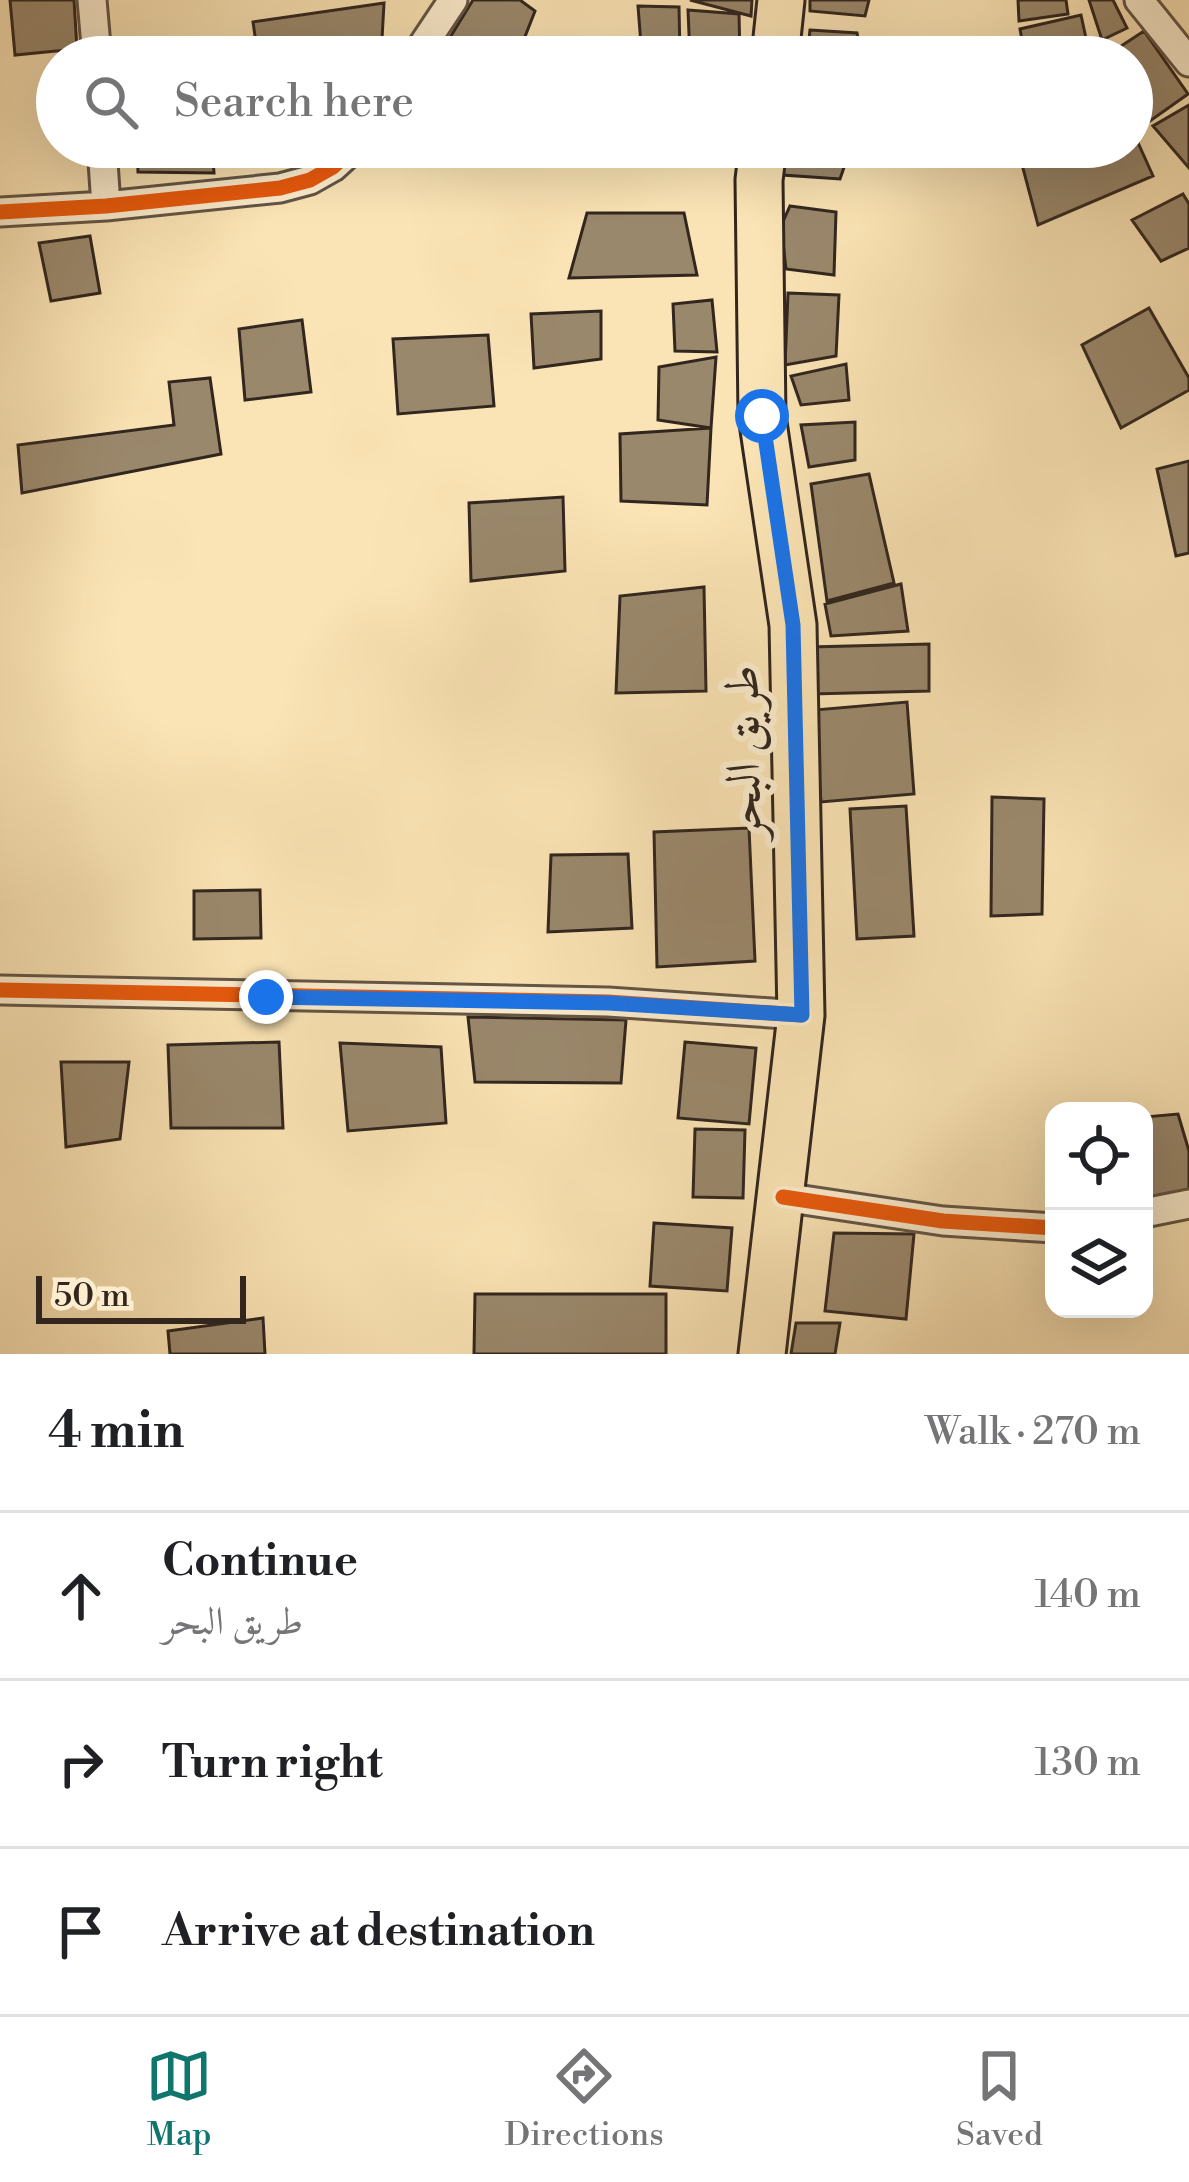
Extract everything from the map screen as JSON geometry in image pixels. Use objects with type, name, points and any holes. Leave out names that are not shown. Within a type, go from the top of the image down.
[{"type":"main road","points":[[778,36],[782,0]]},
{"type":"main road","name":"طريق البحر","points":[[761,168],[762,416],[793,625],[802,1015],[762,1354]]},
{"type":"street","points":[[92,0],[95,36]]},
{"type":"street","points":[[429,36],[453,0]]},
{"type":"street","points":[[1138,0],[1189,62]]},
{"type":"street","points":[[103,168],[106,206]]},
{"type":"street","points":[[0,212],[280,188],[331,168]]},
{"type":"street","points":[[0,990],[608,1003],[802,1015]]},
{"type":"street","points":[[783,1197],[944,1221],[1045,1227]]},
{"type":"street","points":[[1153,1211],[1189,1204]]},
{"type":"building","points":[[10,0],[74,0],[76,36],[36,36],[36,53],[15,55]]},
{"type":"building","points":[[473,0],[520,0],[535,11],[525,36],[451,36]]},
{"type":"building","points":[[690,0],[752,0],[751,16]]},
{"type":"building","points":[[810,0],[869,0],[865,16],[810,11]]},
{"type":"building","points":[[1018,0],[1066,0],[1068,14],[1019,21]]},
{"type":"building","points":[[1089,0],[1113,0],[1127,28],[1101,36]]},
{"type":"building","points":[[384,3],[382,36],[255,36],[253,22]]},
{"type":"building","points":[[638,6],[679,7],[680,36],[640,36]]},
{"type":"building","points":[[688,10],[739,14],[740,36],[689,36]]},
{"type":"building","points":[[1081,15],[1086,36],[1021,36],[1020,29]]},
{"type":"building","points":[[810,30],[858,36],[809,36]]},
{"type":"building","points":[[1153,44],[1188,94],[1153,119]]},
{"type":"building","points":[[1189,105],[1189,168],[1153,126]]},
{"type":"building","points":[[138,168],[214,168],[214,173],[138,172]]},
{"type":"building","points":[[784,168],[844,168],[840,179],[783,175]]},
{"type":"building","points":[[1023,168],[1149,168],[1153,176],[1038,225]]},
{"type":"building","points":[[1183,194],[1189,204],[1189,248],[1161,261],[1132,220]]},
{"type":"building","points":[[790,206],[836,212],[834,275],[786,269],[781,226]]},
{"type":"building","points":[[587,213],[684,213],[697,275],[569,278]]},
{"type":"building","points":[[90,236],[100,293],[51,301],[39,243]]},
{"type":"building","points":[[788,293],[839,295],[836,356],[785,365]]},
{"type":"building","points":[[712,300],[717,352],[675,351],[673,304]]},
{"type":"building","points":[[1149,308],[1189,378],[1189,390],[1121,428],[1082,345]]},
{"type":"building","points":[[601,311],[601,359],[534,368],[531,314]]},
{"type":"building","points":[[302,320],[311,392],[245,400],[239,329]]},
{"type":"building","points":[[488,335],[494,406],[398,414],[393,339]]},
{"type":"building","points":[[716,357],[711,428],[658,420],[659,367]]},
{"type":"building","points":[[846,364],[849,400],[801,405],[791,376]]},
{"type":"building","points":[[210,378],[221,454],[22,493],[18,445],[174,425],[169,382]]},
{"type":"building","points":[[855,422],[855,460],[809,467],[801,425]]},
{"type":"building","points":[[711,428],[707,505],[621,501],[620,434]]},
{"type":"building","points":[[1189,461],[1189,553],[1176,556],[1157,469]]},
{"type":"building","points":[[869,474],[894,583],[827,601],[811,484]]},
{"type":"building","points":[[563,497],[565,571],[471,581],[469,503]]},
{"type":"building","points":[[901,584],[908,631],[831,636],[825,604]]},
{"type":"building","points":[[704,587],[706,691],[616,693],[620,596]]},
{"type":"building","points":[[929,644],[929,691],[812,694],[810,647]]},
{"type":"building","points":[[907,702],[914,794],[821,802],[814,710]]},
{"type":"building","points":[[992,797],[1044,799],[1042,914],[991,916]]},
{"type":"building","points":[[906,806],[914,936],[857,939],[850,809]]},
{"type":"building","points":[[749,828],[755,961],[657,967],[654,832]]},
{"type":"building","points":[[628,854],[632,928],[548,932],[551,855]]},
{"type":"building","points":[[260,890],[261,938],[194,939],[194,891]]},
{"type":"building","points":[[468,1017],[626,1020],[621,1083],[475,1082]]},
{"type":"building","points":[[279,1042],[283,1128],[171,1128],[168,1045]]},
{"type":"building","points":[[685,1042],[756,1048],[749,1124],[678,1118]]},
{"type":"building","points":[[340,1043],[441,1047],[446,1123],[348,1131]]},
{"type":"building","points":[[61,1062],[129,1062],[120,1139],[66,1147]]},
{"type":"building","points":[[1178,1114],[1189,1151],[1189,1190],[1153,1197],[1153,1116]]},
{"type":"building","points":[[695,1129],[745,1130],[743,1198],[693,1197]]},
{"type":"building","points":[[654,1223],[732,1228],[727,1291],[650,1286]]},
{"type":"building","points":[[834,1233],[914,1234],[906,1319],[825,1311]]},
{"type":"building","points":[[475,1294],[666,1294],[666,1354],[474,1354]]},
{"type":"building","points":[[263,1318],[265,1354],[170,1354],[168,1331]]},
{"type":"building","points":[[796,1323],[840,1323],[835,1354],[791,1354]]},
{"type":"cycle path","points":[[0,212],[280,188],[331,168]]},
{"type":"cycle path","points":[[0,990],[608,1002],[801,1015]]},
{"type":"cycle path","points":[[783,1197],[943,1221],[1045,1227]]},
{"type":"route","points":[[266,997],[608,1003],[802,1015],[793,625],[762,416]]}]
